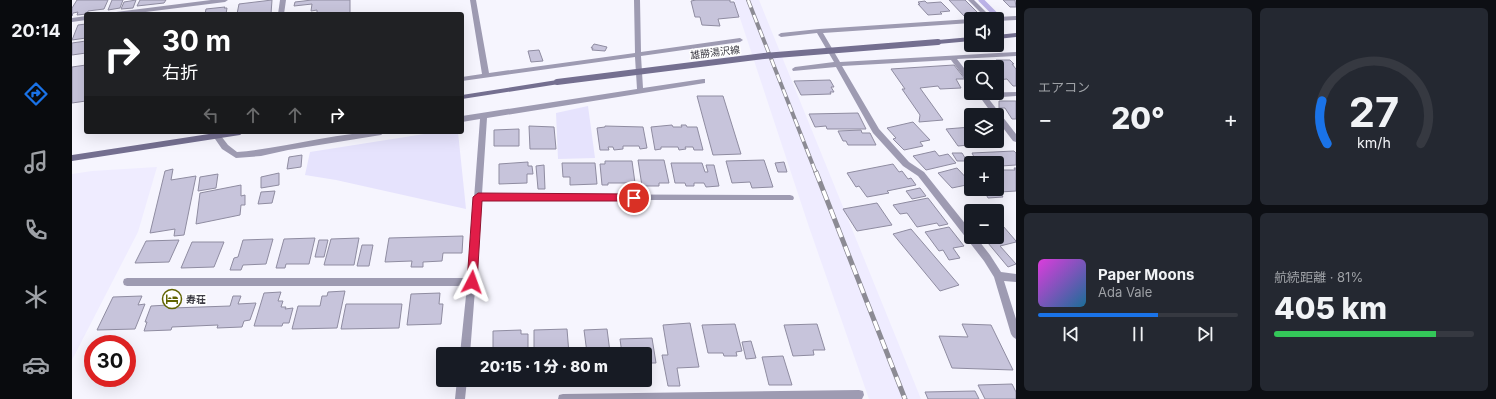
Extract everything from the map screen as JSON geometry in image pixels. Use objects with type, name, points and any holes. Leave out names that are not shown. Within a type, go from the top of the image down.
[{"type":"main road","points":[[1004,36],[1016,35]]},
{"type":"main road","name":"雄勝湯沢線","points":[[464,97],[557,82],[764,56],[964,40]]},
{"type":"main road","points":[[72,158],[218,134]]},
{"type":"street","points":[[132,12],[225,0]]},
{"type":"street","points":[[281,12],[283,0]]},
{"type":"street","points":[[473,0],[486,75]]},
{"type":"street","points":[[637,0],[640,90]]},
{"type":"street","points":[[971,0],[983,12]]},
{"type":"street","points":[[72,20],[84,18]]},
{"type":"street","points":[[1004,19],[1016,18]]},
{"type":"street","points":[[781,35],[964,21]]},
{"type":"street","points":[[819,31],[876,131],[906,164],[921,174],[987,258],[998,276],[1016,334]]},
{"type":"street","points":[[464,79],[740,40]]},
{"type":"street","points":[[795,69],[839,64],[1016,54]]},
{"type":"street","points":[[952,58],[964,73]]},
{"type":"street","points":[[464,119],[703,81]]},
{"type":"street","points":[[1004,94],[1016,94]]},
{"type":"street","points":[[986,100],[1016,139]]},
{"type":"street","points":[[466,347],[484,116]]},
{"type":"street","points":[[218,134],[225,147],[236,155],[261,154],[288,147],[369,134]]},
{"type":"street","points":[[478,197],[790,198]]},
{"type":"street","points":[[998,276],[1016,278]]},
{"type":"street","points":[[128,282],[472,282]]},
{"type":"street","points":[[460,399],[461,387]]},
{"type":"street","points":[[563,399],[859,395]]},
{"type":"shaded area","points":[[734,0],[759,0],[921,399],[869,399],[809,227]]},
{"type":"shaded area","points":[[588,106],[595,158],[558,159],[556,113]]},
{"type":"shaded area","points":[[424,134],[458,134],[466,209],[336,180],[305,175],[310,152]]},
{"type":"shaded area","points":[[157,167],[138,232],[72,360],[72,174],[92,171]]},
{"type":"building","points":[[77,0],[108,0],[104,9],[84,12],[84,14],[77,15],[78,12],[73,13],[72,16],[72,8]]},
{"type":"building","points":[[112,0],[123,0],[120,8],[108,10]]},
{"type":"building","points":[[136,0],[133,8],[121,9],[124,2]]},
{"type":"building","points":[[140,0],[166,0],[164,3],[137,6]]},
{"type":"building","points":[[272,0],[271,12],[237,12],[239,4]]},
{"type":"building","points":[[312,0],[350,0],[350,12],[311,11],[312,4],[294,6],[295,2]]},
{"type":"building","points":[[730,0],[730,2],[734,2],[739,17],[718,19],[720,26],[702,25],[700,17],[695,17],[691,1]]},
{"type":"building","points":[[949,0],[965,0],[977,12],[964,12],[964,16]]},
{"type":"building","points":[[1003,0],[1015,0],[1016,7],[1010,7]]},
{"type":"building","points":[[925,1],[927,3],[941,2],[950,11],[940,12],[942,14],[928,15],[918,4],[920,4],[918,2]]},
{"type":"building","points":[[227,8],[226,12],[205,12],[206,9]]},
{"type":"building","points":[[84,24],[84,38],[72,40],[78,25]]},
{"type":"building","points":[[84,41],[84,53],[72,55],[72,43]]},
{"type":"building","points":[[594,44],[607,47],[605,51],[592,50],[593,48],[591,48]]},
{"type":"building","points":[[539,50],[543,61],[531,62],[528,51]]},
{"type":"building","points":[[1004,60],[1010,60],[1016,69],[1016,86],[1013,86],[1007,79],[1004,79]]},
{"type":"building","points":[[84,65],[84,101],[72,103],[72,67]]},
{"type":"building","points":[[954,65],[964,79],[956,79],[961,88],[940,89],[938,86],[920,88],[943,120],[919,122],[920,115],[902,89],[905,89],[891,69]]},
{"type":"building","points":[[830,80],[834,87],[831,87],[834,92],[830,92],[831,94],[801,95],[794,81]]},
{"type":"building","points":[[697,96],[723,96],[741,154],[713,155]]},
{"type":"building","points":[[999,101],[1016,101],[1016,119],[1012,119],[1005,108],[999,108]]},
{"type":"building","points":[[858,113],[866,129],[827,129],[826,126],[815,127],[809,114]]},
{"type":"building","points":[[913,122],[930,140],[920,142],[923,146],[904,150],[893,139],[896,138],[887,128]]},
{"type":"building","points":[[672,125],[673,127],[682,127],[681,125],[686,125],[687,127],[697,127],[703,150],[694,150],[693,147],[685,147],[686,149],[679,150],[678,147],[661,147],[661,149],[655,150],[651,127]]},
{"type":"building","points":[[529,126],[554,127],[556,149],[530,149]]},
{"type":"building","points":[[605,126],[643,127],[647,148],[640,149],[639,146],[623,146],[623,149],[614,150],[613,147],[608,147],[609,150],[600,150],[597,128]]},
{"type":"building","points":[[964,128],[964,145],[958,146],[946,129]]},
{"type":"building","points":[[519,129],[519,146],[494,146],[494,130]]},
{"type":"building","points":[[861,130],[862,133],[870,133],[876,145],[848,145],[846,141],[843,141],[838,131]]},
{"type":"building","points":[[935,151],[939,156],[948,154],[956,163],[926,170],[913,156]]},
{"type":"building","points":[[1014,151],[1016,153],[1016,165],[1004,166],[1004,156],[974,156],[972,153]]},
{"type":"building","points":[[952,153],[962,153],[964,161],[957,161]]},
{"type":"building","points":[[302,155],[301,167],[287,169],[289,157]]},
{"type":"building","points":[[638,160],[664,160],[669,183],[659,183],[659,186],[642,186]]},
{"type":"building","points":[[764,160],[773,187],[752,188],[750,182],[732,183],[726,161]]},
{"type":"building","points":[[605,161],[632,161],[635,183],[608,183],[608,185],[602,185],[600,164],[605,164]]},
{"type":"building","points":[[528,162],[528,166],[532,166],[533,174],[527,174],[527,183],[499,184],[499,164]]},
{"type":"building","points":[[784,162],[787,172],[778,172],[775,163]]},
{"type":"building","points":[[562,163],[595,163],[597,184],[570,185],[570,177],[563,177]]},
{"type":"building","points":[[671,163],[702,163],[705,172],[708,172],[706,165],[714,165],[719,186],[706,187],[704,183],[694,183],[694,186],[686,186],[685,183],[675,183]]},
{"type":"building","points":[[893,164],[899,172],[902,171],[908,179],[911,178],[916,185],[887,191],[889,193],[867,197],[859,186],[856,187],[847,173]]},
{"type":"building","points":[[544,165],[545,189],[538,189],[536,166]]},
{"type":"building","points":[[957,168],[964,176],[964,185],[952,188],[938,173]]},
{"type":"building","points":[[1014,168],[1016,168],[1016,191],[1004,192],[1004,170],[1015,170]]},
{"type":"building","points":[[173,169],[171,180],[196,176],[184,235],[174,236],[175,229],[150,233],[165,171]]},
{"type":"building","points":[[279,173],[279,185],[261,188],[261,177]]},
{"type":"building","points":[[218,174],[216,188],[198,191],[200,177]]},
{"type":"building","points":[[241,185],[241,196],[245,195],[245,205],[241,205],[240,215],[196,224],[200,193]]},
{"type":"building","points":[[920,188],[926,196],[912,199],[906,191]]},
{"type":"building","points":[[275,191],[272,203],[258,204],[261,192]]},
{"type":"building","points":[[987,196],[1003,197],[988,198]]},
{"type":"building","points":[[928,198],[948,224],[939,226],[937,223],[917,227],[907,213],[900,214],[893,205]]},
{"type":"building","points":[[877,203],[892,225],[857,231],[843,209]]},
{"type":"building","points":[[949,227],[964,246],[953,248],[960,258],[949,260],[943,250],[939,251],[925,232]]},
{"type":"building","points":[[1004,227],[1016,241],[1000,246],[1016,264],[1008,267],[989,244],[1004,244]]},
{"type":"building","points":[[911,229],[959,285],[940,291],[893,234]]},
{"type":"building","points":[[463,236],[462,253],[443,253],[442,261],[423,262],[423,267],[411,267],[412,261],[385,262],[389,238]]},
{"type":"building","points":[[315,238],[309,264],[286,264],[285,268],[276,268],[284,239]]},
{"type":"building","points":[[359,238],[354,265],[324,265],[331,239]]},
{"type":"building","points":[[273,239],[266,264],[243,265],[241,270],[230,270],[234,258],[238,257],[243,240]]},
{"type":"building","points":[[179,240],[169,262],[135,263],[146,241]]},
{"type":"building","points":[[319,240],[328,240],[324,257],[315,257]]},
{"type":"building","points":[[192,242],[224,242],[214,267],[181,268]]},
{"type":"building","points":[[362,245],[373,245],[369,266],[357,266]]},
{"type":"building","points":[[345,291],[337,328],[292,329],[298,306],[320,306],[322,296],[327,296],[328,292]]},
{"type":"building","points":[[281,292],[278,301],[283,301],[281,307],[286,307],[285,309],[293,308],[289,323],[283,323],[282,326],[254,326],[264,293]]},
{"type":"building","points":[[440,293],[439,304],[443,304],[441,324],[407,325],[411,294]]},
{"type":"building","points":[[142,296],[138,305],[145,304],[135,329],[97,330],[113,297]]},
{"type":"building","points":[[171,296],[176,296],[172,308],[230,306],[233,296],[241,296],[238,304],[256,303],[250,320],[244,321],[242,327],[217,328],[218,325],[172,327],[171,330],[144,331],[147,322],[145,322],[151,306],[168,305]]},
{"type":"building","points":[[346,304],[402,304],[399,328],[341,329]]},
{"type":"building","points":[[690,323],[699,367],[677,368],[680,386],[668,386],[662,355],[668,355],[663,325]]},
{"type":"building","points":[[735,324],[742,351],[736,352],[737,356],[724,356],[723,353],[708,353],[702,325]]},
{"type":"building","points":[[817,324],[825,350],[813,350],[814,355],[793,356],[784,325]]},
{"type":"building","points":[[962,324],[991,325],[1013,370],[952,368],[939,336],[968,337]]},
{"type":"building","points":[[567,329],[568,347],[534,347],[534,330]]},
{"type":"building","points":[[607,329],[609,347],[586,347],[584,330]]},
{"type":"building","points":[[521,330],[521,334],[528,334],[528,347],[493,347],[493,331]]},
{"type":"building","points":[[652,338],[656,363],[652,363],[652,347],[621,347],[620,339]]},
{"type":"building","points":[[751,341],[756,358],[746,359],[742,342]]},
{"type":"building","points":[[783,356],[792,385],[769,385],[762,357]]},
{"type":"building","points":[[1012,384],[1016,392],[1016,399],[985,399],[978,385]]},
{"type":"building","points":[[975,391],[979,399],[928,399],[925,392]]},
{"type":"waterway","points":[[981,0],[993,12]]},
{"type":"railway","points":[[748,0],[816,173]]},
{"type":"railway","points":[[816,172],[905,399]]},
{"type":"place","name":"寿荘","points":[[172,299]]},
{"type":"route","points":[[472,282],[478,197],[634,198]]}]
